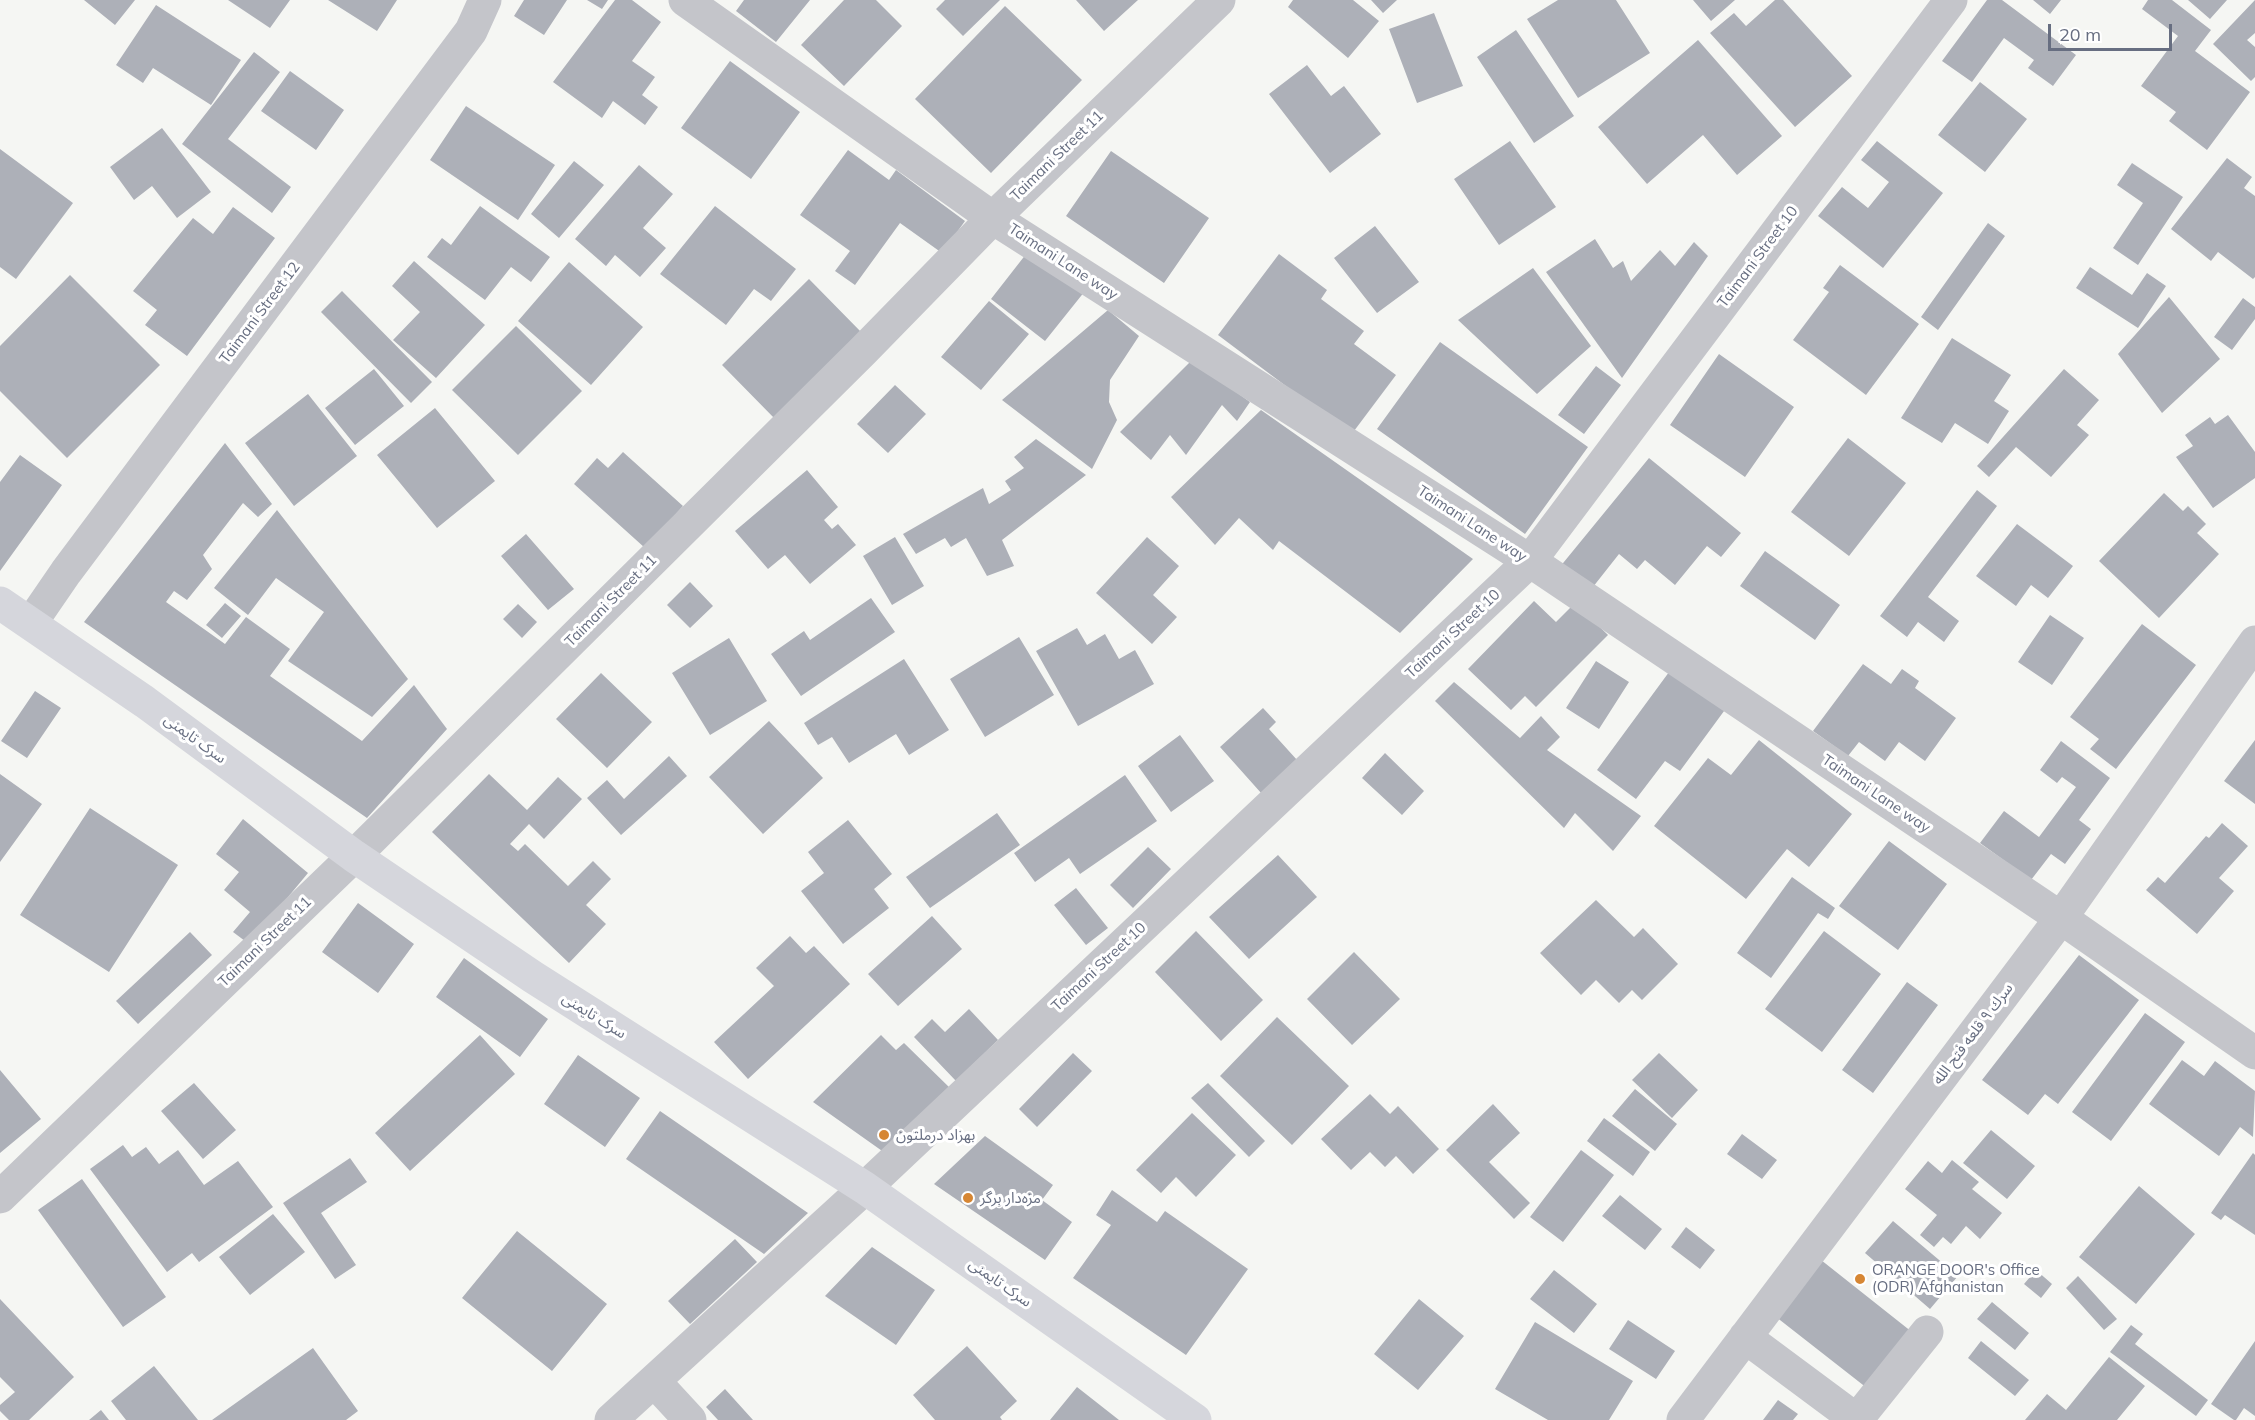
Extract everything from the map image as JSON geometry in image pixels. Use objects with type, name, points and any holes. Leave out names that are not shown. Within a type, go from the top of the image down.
[{"type":"main road","name":"سرک تایمنی","points":[[0,603],[145,702],[354,856],[532,978],[865,1188],[1195,1420]]},
{"type":"street","name":"Taimani Street 12","points":[[31,623],[66,572],[471,31],[485,0]]},
{"type":"street","name":"Taimani Lane way","points":[[686,0],[993,218],[1530,561],[2061,918],[2255,1053]]},
{"type":"street","name":"Taimani Street 11","points":[[0,1197],[354,856],[863,351],[993,218],[1219,0]]},
{"type":"street","name":"Taimani Street 10","points":[[611,1420],[865,1188],[1530,561],[1951,0]]},
{"type":"street","name":"سرك ٩ قلعه فتح الله","points":[[1683,1420],[2061,918],[2255,642]]},
{"type":"street","points":[[1745,1337],[1846,1412],[1853,1414],[1862,1413],[1927,1332]]},
{"type":"street","points":[[654,1381],[690,1420]]},
{"type":"building","points":[[84,0],[135,0],[115,25]]},
{"type":"building","points":[[228,0],[290,0],[270,28]]},
{"type":"building","points":[[328,0],[397,0],[377,31]]},
{"type":"building","points":[[524,0],[567,0],[544,35],[514,16]]},
{"type":"building","points":[[587,0],[608,0],[602,9]]},
{"type":"building","points":[[615,0],[632,0],[661,22],[632,61],[655,77],[642,95],[658,107],[645,125],[613,101],[602,118],[553,82]]},
{"type":"building","points":[[744,0],[810,0],[776,42],[736,11]]},
{"type":"building","points":[[844,0],[876,0],[902,26],[844,86],[801,45]]},
{"type":"building","points":[[945,0],[1000,0],[963,36],[936,9]]},
{"type":"building","points":[[1076,0],[1138,0],[1104,31]]},
{"type":"building","points":[[1293,0],[1353,0],[1379,21],[1348,58],[1288,7]]},
{"type":"building","points":[[1371,0],[1397,0],[1383,13]]},
{"type":"building","points":[[1558,0],[1616,0],[1650,53],[1578,98],[1527,19]]},
{"type":"building","points":[[1693,0],[1735,0],[1711,21]]},
{"type":"building","points":[[1775,0],[1783,0],[1852,76],[1795,127],[1710,33],[1734,13],[1746,26]]},
{"type":"building","points":[[1987,0],[2002,0],[2076,55],[2053,86],[2028,68],[2034,60],[2004,38],[1972,82],[1942,61]]},
{"type":"building","points":[[2033,0],[2061,0],[2050,14]]},
{"type":"building","points":[[2148,0],[2172,0],[2211,30],[2195,51],[2250,92],[2207,150],[2169,121],[2176,112],[2141,86],[2178,36],[2142,9]]},
{"type":"building","points":[[2188,0],[2227,0],[2210,19]]},
{"type":"building","points":[[2255,0],[2255,33],[2247,40],[2255,47],[2255,77],[2251,81],[2213,44]]},
{"type":"building","points":[[156,5],[241,60],[211,105],[153,68],[143,83],[116,65]]},
{"type":"building","points":[[1005,6],[1082,80],[991,173],[915,99]]},
{"type":"building","points":[[1434,13],[1463,86],[1417,103],[1389,29]]},
{"type":"building","points":[[1516,30],[1574,116],[1534,143],[1477,57]]},
{"type":"building","points":[[1698,40],[1782,136],[1737,175],[1703,135],[1647,184],[1598,127]]},
{"type":"building","points":[[254,52],[280,72],[228,139],[291,187],[272,213],[182,144]]},
{"type":"building","points":[[730,61],[800,112],[751,179],[681,128]]},
{"type":"building","points":[[1307,65],[1331,96],[1344,86],[1381,134],[1330,173],[1269,94]]},
{"type":"building","points":[[290,71],[344,110],[316,150],[261,111]]},
{"type":"building","points":[[1980,82],[2027,119],[1985,172],[1938,135]]},
{"type":"building","points":[[466,106],[555,165],[518,220],[430,160]]},
{"type":"building","points":[[162,128],[211,192],[177,218],[152,186],[134,200],[110,167]]},
{"type":"building","points":[[1510,141],[1556,207],[1499,245],[1454,179]]},
{"type":"building","points":[[1877,141],[1943,193],[1883,268],[1818,216],[1842,187],[1868,208],[1889,182],[1861,160]]},
{"type":"building","points":[[0,149],[73,203],[16,279],[0,267]]},
{"type":"building","points":[[848,150],[889,180],[896,170],[965,221],[942,253],[900,223],[855,285],[835,271],[850,251],[800,215]]},
{"type":"building","points":[[1111,151],[1209,218],[1164,283],[1066,216]]},
{"type":"building","points":[[2227,158],[2252,177],[2244,188],[2255,196],[2255,277],[2253,279],[2218,252],[2211,261],[2171,229]]},
{"type":"building","points":[[574,161],[604,185],[559,238],[531,214]]},
{"type":"building","points":[[2132,163],[2183,197],[2138,265],[2113,248],[2143,203],[2117,185]]},
{"type":"building","points":[[639,165],[673,194],[643,228],[666,248],[640,277],[615,255],[606,266],[575,239]]},
{"type":"building","points":[[480,206],[550,257],[531,282],[511,267],[485,300],[427,257],[442,238],[451,245]]},
{"type":"building","points":[[715,206],[796,269],[771,301],[754,289],[726,325],[660,274]]},
{"type":"building","points":[[233,207],[275,238],[187,356],[145,325],[157,310],[133,291],[193,218],[213,234]]},
{"type":"building","points":[[1988,223],[2005,236],[1938,330],[1921,317]]},
{"type":"building","points":[[1375,226],[1419,282],[1377,313],[1334,258]]},
{"type":"building","points":[[1595,239],[1613,268],[1623,261],[1631,281],[1660,250],[1675,266],[1694,242],[1708,256],[1622,378],[1546,272]]},
{"type":"building","points":[[1030,249],[1085,291],[1045,341],[991,299]]},
{"type":"building","points":[[1279,254],[1327,290],[1321,299],[1364,331],[1354,344],[1396,375],[1351,435],[1218,335]]},
{"type":"building","points":[[414,261],[485,325],[436,378],[393,340],[420,312],[392,286]]},
{"type":"building","points":[[569,262],[643,327],[591,385],[518,321]]},
{"type":"building","points":[[1840,265],[1919,324],[1866,395],[1793,340],[1829,292],[1823,288]]},
{"type":"building","points":[[2090,267],[2132,295],[2147,273],[2166,286],[2138,328],[2076,288]]},
{"type":"building","points":[[1533,268],[1591,346],[1537,394],[1458,320]]},
{"type":"building","points":[[70,275],[160,365],[67,458],[0,391],[0,346]]},
{"type":"building","points":[[809,279],[863,334],[776,420],[722,365]]},
{"type":"building","points":[[342,291],[432,382],[411,403],[321,312]]},
{"type":"building","points":[[2169,297],[2220,359],[2162,413],[2118,354]]},
{"type":"building","points":[[2243,298],[2255,307],[2255,319],[2232,350],[2214,337]]},
{"type":"building","points":[[989,301],[1029,334],[981,390],[941,357]]},
{"type":"building","points":[[1108,310],[1139,336],[1110,380],[1109,402],[1117,420],[1092,469],[1002,400]]},
{"type":"building","points":[[516,326],[582,391],[518,455],[452,390]]},
{"type":"building","points":[[1952,338],[2011,375],[1994,401],[2009,411],[1988,444],[1955,423],[1942,443],[1901,418]]},
{"type":"building","points":[[1440,342],[1588,447],[1525,534],[1377,429]]},
{"type":"building","points":[[1719,354],[1794,407],[1745,477],[1670,425]]},
{"type":"building","points":[[1192,360],[1250,402],[1237,421],[1222,405],[1186,455],[1170,435],[1151,460],[1120,432]]},
{"type":"building","points":[[1596,366],[1621,385],[1584,434],[1558,415]]},
{"type":"building","points":[[374,369],[404,406],[355,445],[325,408]]},
{"type":"building","points":[[2064,369],[2099,400],[2077,425],[2089,435],[2051,477],[2016,447],[1989,477],[1977,466]]},
{"type":"building","points":[[895,385],[926,414],[888,453],[857,424]]},
{"type":"building","points":[[308,394],[357,456],[294,506],[245,443]]},
{"type":"building","points":[[435,408],[495,481],[437,528],[377,455]]},
{"type":"building","points":[[1261,410],[1473,559],[1400,633],[1279,541],[1273,550],[1239,518],[1215,545],[1171,497]]},
{"type":"building","points":[[2228,415],[2255,452],[2255,478],[2213,508],[2176,457],[2193,446],[2185,435],[2210,417],[2215,424]]},
{"type":"building","points":[[1848,438],[1906,483],[1849,556],[1791,512]]},
{"type":"building","points":[[1036,439],[1086,475],[1002,540],[1014,566],[987,576],[966,538],[951,547],[945,538],[916,554],[903,534],[983,488],[989,504],[1011,490],[1005,481],[1024,468],[1014,457]]},
{"type":"building","points":[[225,443],[272,504],[258,517],[243,503],[203,555],[212,569],[187,600],[174,591],[166,602],[225,644],[246,617],[290,649],[270,676],[362,741],[414,685],[447,729],[367,818],[84,622]]},
{"type":"building","points":[[623,452],[683,506],[645,548],[574,484],[597,458],[608,468]]},
{"type":"building","points":[[20,455],[62,485],[0,571],[0,482]]},
{"type":"building","points":[[1649,458],[1741,533],[1721,557],[1707,546],[1675,585],[1645,560],[1637,569],[1619,554],[1589,592],[1559,568]]},
{"type":"building","points":[[807,470],[838,507],[824,520],[832,529],[838,524],[856,545],[810,584],[785,555],[768,569],[735,531]]},
{"type":"building","points":[[1977,490],[1997,506],[1928,597],[1959,621],[1944,642],[1918,622],[1907,637],[1880,616]]},
{"type":"building","points":[[2164,493],[2183,511],[2188,506],[2206,524],[2197,533],[2219,554],[2159,618],[2099,561]]},
{"type":"building","points":[[277,510],[408,679],[372,717],[288,661],[324,612],[276,578],[248,615],[214,588]]},
{"type":"building","points":[[2017,524],[2073,566],[2048,598],[2031,585],[2016,606],[1976,576]]},
{"type":"building","points":[[526,534],[574,589],[548,610],[501,556]]},
{"type":"building","points":[[895,537],[924,586],[892,605],[863,556]]},
{"type":"building","points":[[1147,537],[1179,566],[1153,595],[1177,617],[1152,644],[1096,593]]},
{"type":"building","points":[[1765,551],[1840,605],[1815,640],[1740,586]]},
{"type":"building","points":[[690,582],[713,606],[690,628],[667,605]]},
{"type":"building","points":[[871,598],[895,632],[801,696],[771,654],[804,631],[810,640]]},
{"type":"building","points":[[1534,601],[1556,622],[1575,603],[1608,635],[1536,707],[1525,696],[1511,710],[1468,669]]},
{"type":"building","points":[[225,603],[241,616],[222,638],[206,625]]},
{"type":"building","points":[[518,604],[537,622],[522,638],[503,619]]},
{"type":"building","points":[[2050,615],[2084,638],[2052,685],[2018,662]]},
{"type":"building","points":[[2142,624],[2196,665],[2116,769],[2090,749],[2099,739],[2070,717]]},
{"type":"building","points":[[1077,628],[1087,645],[1105,634],[1119,659],[1135,650],[1154,684],[1078,726],[1036,651]]},
{"type":"building","points":[[1019,637],[1054,695],[985,737],[950,679]]},
{"type":"building","points":[[729,638],[767,701],[710,735],[672,673]]},
{"type":"building","points":[[904,659],[949,730],[909,755],[896,734],[849,763],[832,737],[818,745],[804,723]]},
{"type":"building","points":[[1596,661],[1629,682],[1599,729],[1566,708]]},
{"type":"building","points":[[1863,664],[1891,684],[1902,669],[1919,681],[1915,688],[1956,718],[1925,761],[1899,742],[1885,761],[1859,742],[1848,756],[1813,731]]},
{"type":"building","points":[[1672,668],[1727,707],[1680,771],[1665,761],[1636,799],[1597,770]]},
{"type":"building","points":[[601,673],[652,722],[607,768],[556,719]]},
{"type":"building","points":[[1454,682],[1520,738],[1541,716],[1560,737],[1547,750],[1641,816],[1613,851],[1575,813],[1564,828],[1435,701]]},
{"type":"building","points":[[35,691],[61,708],[27,758],[1,741]]},
{"type":"building","points":[[1263,708],[1276,722],[1269,729],[1307,771],[1270,803],[1220,747]]},
{"type":"building","points":[[769,721],[823,778],[763,834],[709,777]]},
{"type":"building","points":[[1180,735],[1214,781],[1171,812],[1138,766]]},
{"type":"building","points":[[1759,740],[1852,814],[1809,867],[1787,849],[1746,899],[1654,826],[1708,758],[1731,775]]},
{"type":"building","points":[[2255,740],[2255,804],[2224,781]]},
{"type":"building","points":[[2061,741],[2110,778],[2079,820],[2091,829],[2065,864],[2051,854],[2031,880],[1980,843],[2004,811],[2039,837],[2076,787],[2062,777],[2057,783],[2040,770]]},
{"type":"building","points":[[1385,753],[1424,791],[1402,815],[1362,778]]},
{"type":"building","points":[[669,756],[687,776],[621,835],[587,798],[607,780],[624,799]]},
{"type":"building","points":[[0,774],[42,804],[0,862]]},
{"type":"building","points":[[489,774],[527,810],[558,777],[582,799],[544,839],[529,824],[510,844],[518,851],[525,844],[568,886],[593,861],[611,879],[586,905],[606,924],[569,963],[432,832]]},
{"type":"building","points":[[1125,775],[1157,821],[1080,874],[1069,858],[1035,882],[1014,853]]},
{"type":"building","points":[[90,808],[178,865],[109,972],[20,915]]},
{"type":"building","points":[[997,813],[1020,845],[930,908],[906,877]]},
{"type":"building","points":[[243,819],[308,873],[249,944],[233,932],[250,912],[224,890],[239,872],[216,854]]},
{"type":"building","points":[[848,820],[892,874],[874,889],[889,908],[843,944],[801,891],[824,873],[808,852]]},
{"type":"building","points":[[2222,823],[2248,846],[2219,878],[2234,891],[2197,934],[2146,890],[2158,877],[2165,883],[2206,836],[2209,838]]},
{"type":"building","points":[[1889,841],[1947,884],[1898,950],[1839,906]]},
{"type":"building","points":[[1148,847],[1171,869],[1133,908],[1110,885]]},
{"type":"building","points":[[1278,855],[1317,897],[1249,959],[1209,917]]},
{"type":"building","points":[[1792,877],[1835,908],[1828,919],[1818,913],[1771,978],[1737,953]]},
{"type":"building","points":[[1076,888],[1108,928],[1086,945],[1054,905]]},
{"type":"building","points":[[1596,900],[1634,937],[1643,928],[1678,964],[1642,1000],[1632,990],[1619,1003],[1596,980],[1581,995],[1540,953]]},
{"type":"building","points":[[358,903],[414,944],[378,993],[322,952]]},
{"type":"building","points":[[932,916],[962,949],[898,1006],[868,974]]},
{"type":"building","points":[[1196,931],[1263,1000],[1221,1041],[1155,972]]},
{"type":"building","points":[[1824,931],[1881,974],[1822,1052],[1765,1009]]},
{"type":"building","points":[[190,932],[212,955],[138,1024],[116,1001]]},
{"type":"building","points":[[790,936],[806,953],[814,946],[850,984],[748,1079],[714,1042],[774,986],[756,968]]},
{"type":"building","points":[[1354,952],[1400,999],[1352,1045],[1307,999]]},
{"type":"building","points":[[2079,955],[2139,1000],[2058,1104],[2045,1094],[2028,1115],[1982,1080]]},
{"type":"building","points":[[464,958],[548,1019],[520,1057],[436,997]]},
{"type":"building","points":[[1907,982],[1938,1005],[1873,1093],[1842,1070]]},
{"type":"building","points":[[969,1009],[998,1040],[956,1081],[914,1037],[932,1019],[945,1032]]},
{"type":"building","points":[[2145,1013],[2185,1042],[2111,1141],[2072,1112]]},
{"type":"building","points":[[1277,1017],[1349,1086],[1292,1145],[1220,1076]]},
{"type":"building","points":[[480,1035],[515,1074],[410,1171],[375,1133]]},
{"type":"building","points":[[881,1035],[896,1050],[904,1043],[951,1089],[885,1153],[813,1102]]},
{"type":"building","points":[[1073,1053],[1092,1071],[1037,1127],[1019,1109]]},
{"type":"building","points":[[1659,1053],[1698,1090],[1672,1118],[1632,1080]]},
{"type":"building","points":[[578,1055],[640,1098],[605,1147],[544,1104]]},
{"type":"building","points":[[2182,1060],[2204,1076],[2215,1061],[2255,1091],[2253,1137],[2240,1127],[2219,1156],[2149,1104]]},
{"type":"building","points":[[0,1070],[41,1119],[0,1153]]},
{"type":"building","points":[[194,1083],[236,1130],[203,1159],[161,1111]]},
{"type":"building","points":[[1208,1083],[1265,1141],[1249,1157],[1191,1098]]},
{"type":"building","points":[[1635,1089],[1677,1124],[1655,1151],[1612,1116]]},
{"type":"building","points":[[1370,1094],[1390,1114],[1398,1106],[1439,1149],[1413,1174],[1396,1156],[1385,1167],[1370,1152],[1351,1170],[1321,1139]]},
{"type":"building","points":[[1493,1104],[1520,1133],[1489,1162],[1530,1203],[1514,1219],[1446,1150]]},
{"type":"building","points":[[660,1111],[808,1213],[764,1254],[626,1159]]},
{"type":"building","points":[[1192,1113],[1236,1155],[1196,1197],[1176,1177],[1161,1193],[1136,1170]]},
{"type":"building","points":[[1604,1118],[1650,1152],[1633,1176],[1587,1141]]},
{"type":"building","points":[[1991,1130],[2035,1166],[2007,1199],[1963,1163]]},
{"type":"building","points":[[1742,1134],[1777,1160],[1762,1179],[1727,1154]]},
{"type":"building","points":[[985,1136],[1053,1185],[1042,1200],[1072,1222],[1045,1260],[934,1184]]},
{"type":"building","points":[[123,1145],[132,1157],[146,1147],[159,1164],[178,1150],[204,1185],[238,1161],[273,1207],[199,1262],[192,1253],[167,1272],[90,1169]]},
{"type":"building","points":[[1581,1150],[1614,1175],[1563,1242],[1530,1217]]},
{"type":"building","points":[[2253,1153],[2255,1155],[2255,1235],[2225,1215],[2221,1220],[2211,1213]]},
{"type":"building","points":[[350,1158],[367,1182],[321,1213],[356,1265],[335,1279],[283,1203]]},
{"type":"building","points":[[1952,1160],[1979,1182],[1972,1189],[2002,1213],[1980,1239],[1966,1226],[1951,1244],[1943,1237],[1934,1247],[1920,1235],[1937,1215],[1905,1189],[1928,1161],[1942,1173]]},
{"type":"building","points":[[82,1179],[166,1297],[123,1327],[38,1210]]},
{"type":"building","points":[[2139,1186],[2195,1234],[2136,1304],[2079,1257]]},
{"type":"building","points":[[1112,1190],[1157,1222],[1165,1211],[1248,1269],[1186,1355],[1073,1278],[1111,1225],[1096,1215]]},
{"type":"building","points":[[1620,1195],[1662,1229],[1645,1250],[1602,1216]]},
{"type":"building","points":[[273,1214],[305,1252],[250,1295],[219,1257]]},
{"type":"building","points":[[1893,1221],[1958,1276],[1930,1309],[1865,1253]]},
{"type":"building","points":[[1686,1227],[1715,1250],[1700,1269],[1671,1247]]},
{"type":"building","points":[[517,1231],[607,1304],[552,1371],[462,1298]]},
{"type":"building","points":[[735,1239],[757,1262],[690,1324],[668,1301]]},
{"type":"building","points":[[872,1247],[935,1290],[896,1345],[825,1296]]},
{"type":"building","points":[[1816,1256],[1917,1336],[1872,1392],[1771,1313]]},
{"type":"building","points":[[1554,1270],[1597,1304],[1574,1333],[1530,1299]]},
{"type":"building","points":[[2036,1270],[2052,1284],[2041,1298],[2024,1284]]},
{"type":"building","points":[[2078,1276],[2117,1319],[2104,1330],[2066,1288]]},
{"type":"building","points":[[0,1299],[74,1377],[29,1420],[9,1420],[0,1411],[0,1405],[15,1392],[0,1377]]},
{"type":"building","points":[[1419,1299],[1464,1336],[1418,1390],[1374,1354]]},
{"type":"building","points":[[1992,1302],[2029,1333],[2015,1350],[1977,1319]]},
{"type":"building","points":[[1628,1320],[1675,1351],[1656,1379],[1609,1349]]},
{"type":"building","points":[[1535,1322],[1633,1381],[1609,1420],[1548,1420],[1495,1389]]},
{"type":"building","points":[[2131,1325],[2143,1334],[2135,1344],[2208,1400],[2196,1416],[2110,1352]]},
{"type":"building","points":[[1981,1341],[2029,1380],[2015,1396],[1968,1358]]},
{"type":"building","points":[[2255,1341],[2255,1416],[2244,1408],[2234,1420],[2211,1404]]},
{"type":"building","points":[[967,1346],[1017,1401],[1000,1417],[1002,1420],[935,1420],[913,1395]]},
{"type":"building","points":[[313,1348],[358,1411],[346,1420],[212,1420]]},
{"type":"building","points":[[2109,1357],[2145,1386],[2117,1420],[2025,1420],[2047,1394],[2066,1410]]},
{"type":"building","points":[[154,1366],[198,1420],[126,1420],[111,1401]]},
{"type":"building","points":[[1077,1387],[1119,1420],[1050,1420]]},
{"type":"building","points":[[725,1389],[753,1420],[718,1420],[706,1407]]},
{"type":"building","points":[[1778,1400],[1798,1414],[1793,1420],[1763,1420]]},
{"type":"building","points":[[101,1410],[109,1420],[89,1420]]},
{"type":"place","name":"بهزاد درملتون","points":[[884,1135]]},
{"type":"place","name":"مزه‌دار برگر","points":[[968,1198]]},
{"type":"place","name":"ORANGE DOOR's Office (ODR) Afghanistan","points":[[1860,1279]]}]
